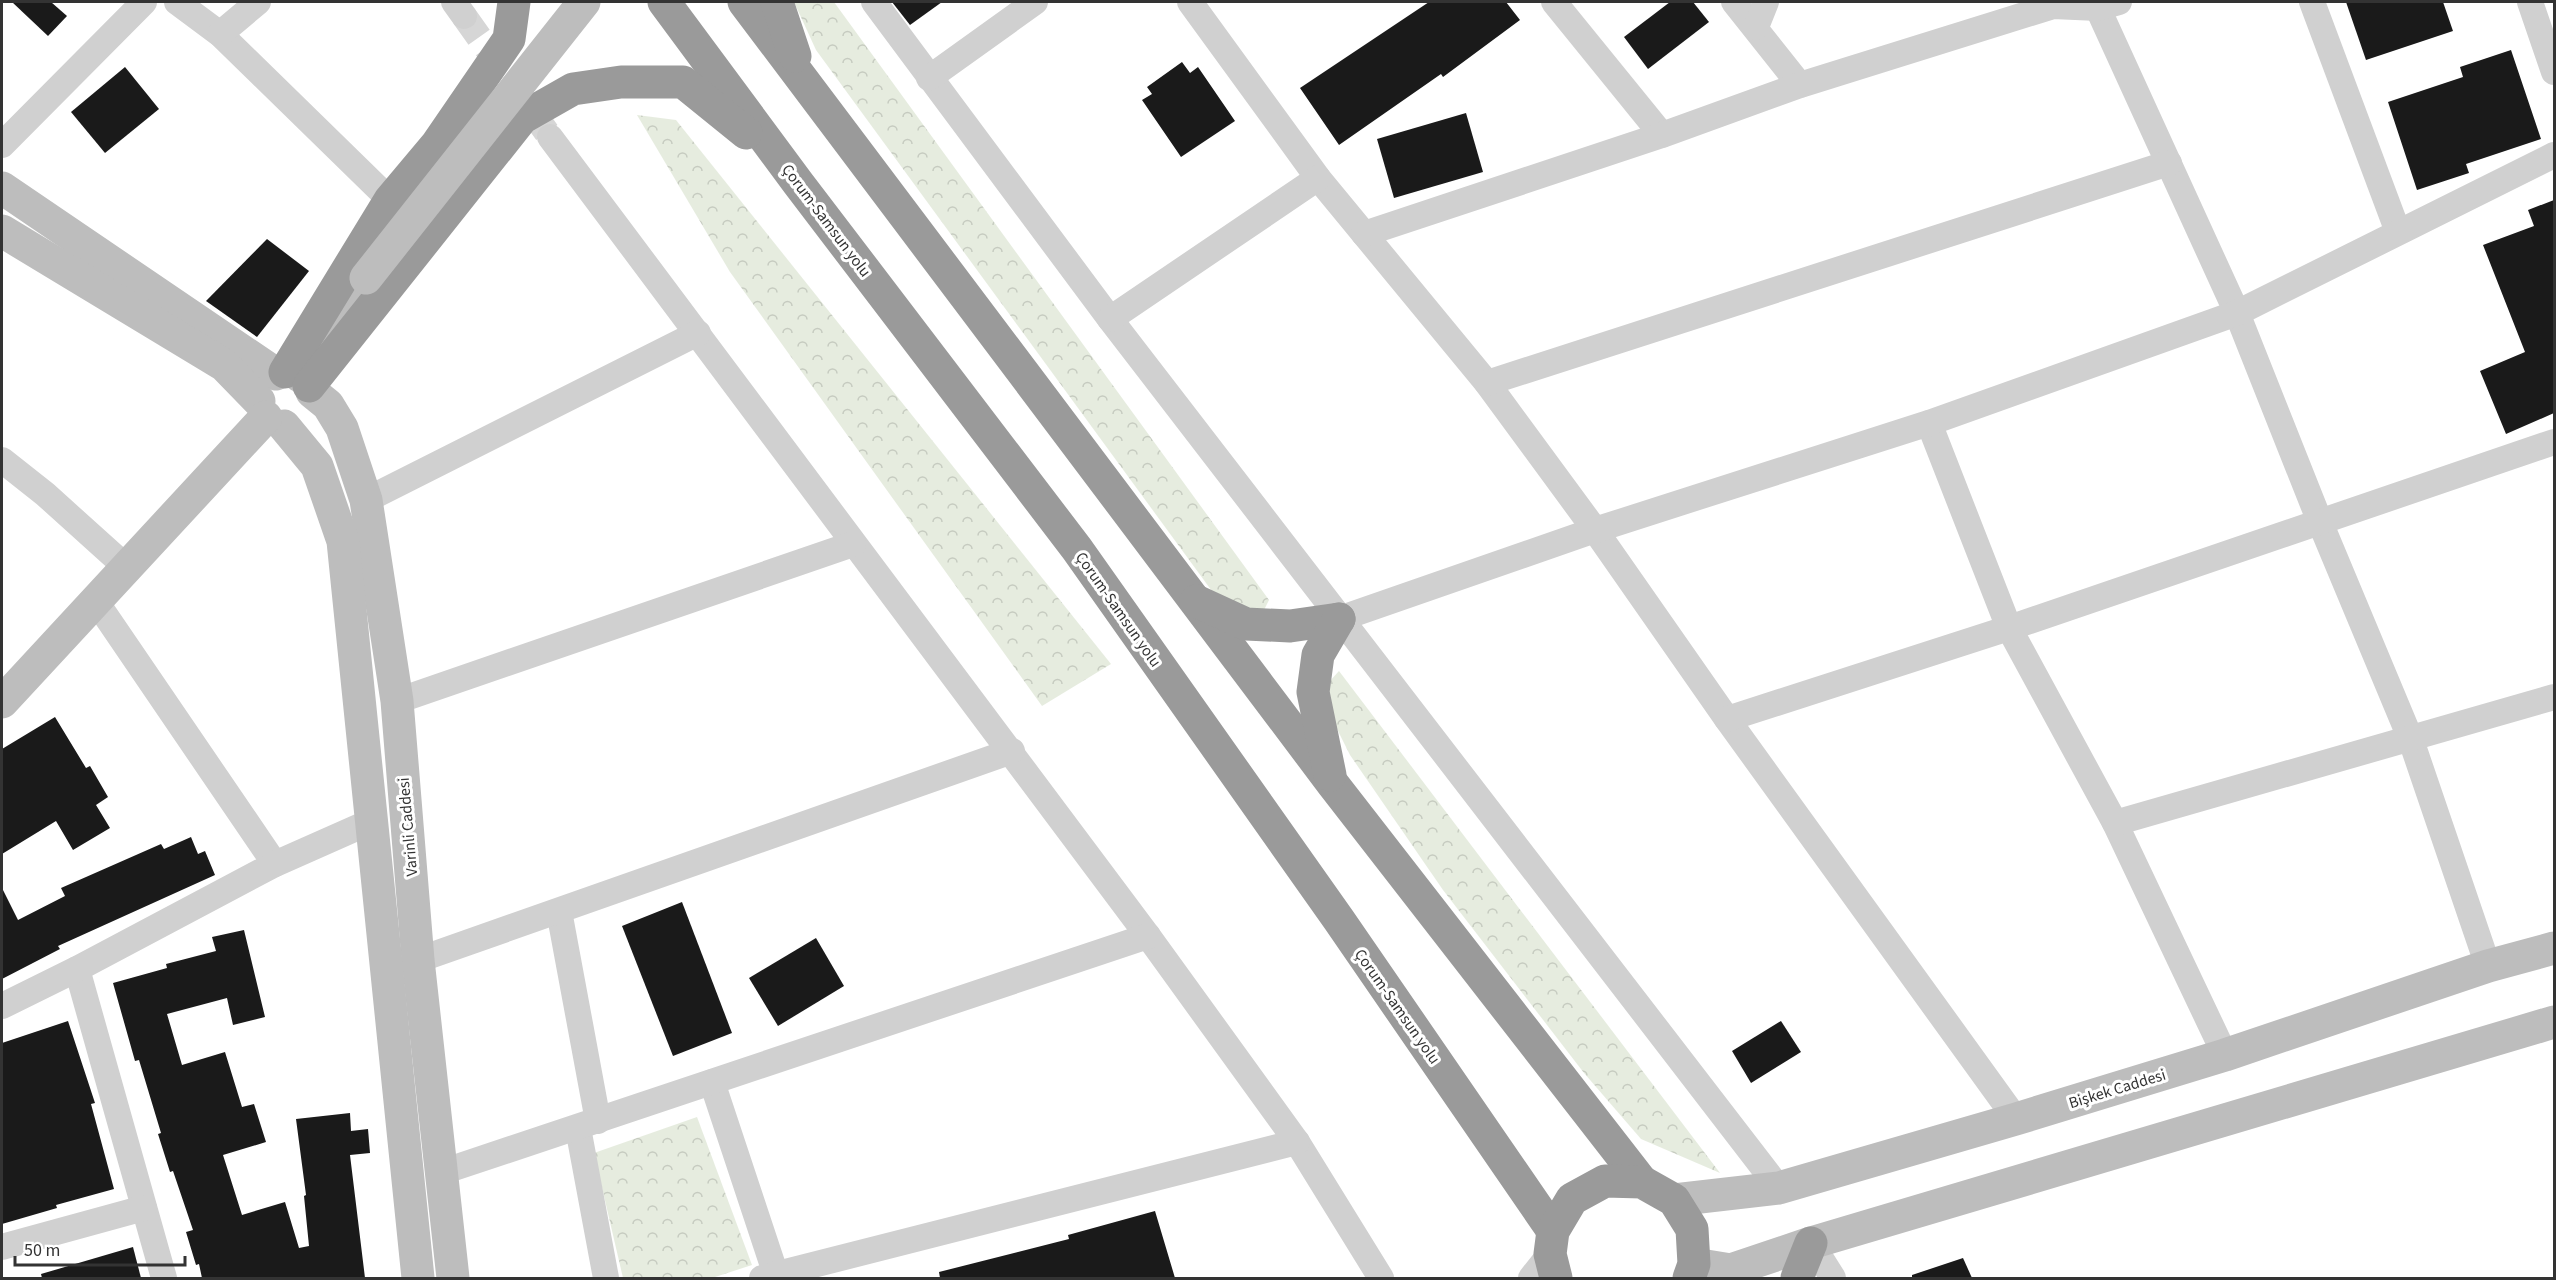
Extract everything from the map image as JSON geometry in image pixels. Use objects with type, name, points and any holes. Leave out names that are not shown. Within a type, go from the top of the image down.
[{"type":"highway","points":[[286,393],[390,200],[436,144],[509,39],[514,2]]},
{"type":"highway","name":"Çorum-Samsun yolu","points":[[664,2],[798,183],[1077,549],[1346,930],[1547,1260]]},
{"type":"highway","name":"Çorum-Samsun yolu","points":[[744,2],[1332,783],[1642,1182],[1674,1200],[1692,1229],[1693,1273]]},
{"type":"highway","points":[[777,2],[802,80]]},
{"type":"highway","points":[[286,393],[522,118],[573,89],[621,82],[683,82],[740,127],[798,183]]},
{"type":"highway","points":[[1192,599],[1246,624],[1290,626],[1339,619]]},
{"type":"highway","points":[[1332,783],[1313,692],[1318,655],[1339,619]]},
{"type":"highway","name":"Çorum-Samsun yolu","points":[[1547,1260],[1572,1199],[1605,1181],[1642,1182]]},
{"type":"highway","points":[[1797,1278],[1811,1243]]},
{"type":"street","points":[[2,145],[144,2]]},
{"type":"street","points":[[177,2],[220,34],[390,200]]},
{"type":"street","points":[[220,34],[258,2]]},
{"type":"street","points":[[2,702],[286,393],[366,278],[584,2]]},
{"type":"street","points":[[874,2],[1110,319],[1779,1188]]},
{"type":"street","points":[[929,78],[1035,2]]},
{"type":"street","points":[[1190,2],[1318,178],[1487,383],[1595,530],[1727,719],[2016,1119]]},
{"type":"street","points":[[1554,2],[1662,135]]},
{"type":"street","points":[[1734,2],[1800,85]]},
{"type":"street","points":[[1756,27],[1766,2]]},
{"type":"street","points":[[2312,2],[2398,232]]},
{"type":"street","points":[[2530,2],[2554,72]]},
{"type":"street","points":[[1364,234],[1662,135],[1800,85],[2052,6],[2104,4],[2169,163],[2237,313],[2320,522],[2411,740],[2488,966]]},
{"type":"street","points":[[550,137],[1149,936],[1297,1142],[1381,1278]]},
{"type":"street","points":[[1339,619],[1595,530],[1929,423],[2237,313],[2554,155]]},
{"type":"street","points":[[1487,383],[2169,163]]},
{"type":"street","points":[[1110,319],[1318,178]]},
{"type":"street","points":[[2,188],[286,393]]},
{"type":"street","points":[[3,234],[224,365],[286,393]]},
{"type":"street","points":[[366,500],[698,333]]},
{"type":"street","name":"Varinli Caddesi","points":[[286,393],[328,405],[342,428],[366,500],[397,701],[418,960],[453,1278]]},
{"type":"street","name":"Varinli Caddesi","points":[[286,393],[317,466],[344,541],[418,1278]]},
{"type":"street","points":[[1929,423],[2008,628],[2115,823],[2225,1054]]},
{"type":"street","points":[[1727,719],[2008,628],[2554,442]]},
{"type":"street","points":[[3,464],[45,494],[126,567]]},
{"type":"street","points":[[397,701],[853,544]]},
{"type":"street","points":[[95,600],[275,864]]},
{"type":"street","points":[[2115,823],[2411,740],[2554,697]]},
{"type":"street","points":[[418,960],[1012,751]]},
{"type":"street","points":[[2,1005],[77,969],[275,864],[372,821]]},
{"type":"street","points":[[559,911],[606,1278]]},
{"type":"street","points":[[442,1172],[1149,936]]},
{"type":"street","name":"Bişkek Caddesi","points":[[1674,1200],[1779,1188],[2016,1119],[2225,1054],[2488,966],[2554,948]]},
{"type":"street","points":[[77,969],[164,1278]]},
{"type":"street","points":[[1693,1273],[1731,1270],[1811,1243],[2554,1022]]},
{"type":"street","points":[[712,1082],[771,1277],[1297,1142]]},
{"type":"street","points":[[2,1247],[144,1208]]},
{"type":"street","points":[[1811,1243],[1833,1278]]},
{"type":"green space","points":[[794,2],[834,2],[1269,600],[1262,614],[1217,598],[816,50]]},
{"type":"green space","points":[[637,115],[676,120],[1111,664],[1042,706],[730,272]]},
{"type":"green space","points":[[1339,671],[1720,1173],[1641,1139],[1584,1073],[1443,890],[1350,755],[1319,693]]},
{"type":"green space","points":[[697,1117],[752,1265],[712,1278],[623,1278],[594,1153]]},
{"type":"building","points":[[12,2],[51,2],[67,16],[48,36]]},
{"type":"building","points":[[892,2],[942,2],[910,25]]},
{"type":"building","points":[[1429,2],[1506,2],[1520,20],[1443,77],[1441,74],[1339,145],[1300,88]]},
{"type":"building","points":[[1670,2],[1693,2],[1709,22],[1648,69],[1624,37]]},
{"type":"building","points":[[2346,2],[2443,2],[2453,31],[2366,60]]},
{"type":"building","points":[[2511,50],[2541,139],[2466,164],[2469,173],[2417,190],[2388,102],[2463,77],[2460,67]]},
{"type":"building","points":[[1182,62],[1190,73],[1198,67],[1235,121],[1181,157],[1142,100],[1152,94],[1147,87]]},
{"type":"building","points":[[125,67],[159,109],[105,153],[71,112]]},
{"type":"building","points":[[1466,113],[1483,172],[1394,198],[1377,139]]},
{"type":"building","points":[[2554,200],[2554,413],[2506,434],[2480,371],[2525,352],[2483,245],[2534,226],[2528,210]]},
{"type":"building","points":[[267,239],[309,271],[257,337],[206,301]]},
{"type":"building","points":[[55,717],[86,768],[90,766],[108,797],[96,805],[110,828],[73,850],[56,821],[2,854],[2,749]]},
{"type":"building","points":[[191,837],[198,854],[205,851],[215,875],[58,946],[60,949],[2,979],[2,888],[18,920],[65,896],[61,888],[161,844],[164,849]]},
{"type":"building","points":[[682,902],[732,1033],[673,1056],[622,926]]},
{"type":"building","points":[[244,930],[265,1017],[233,1025],[227,998],[167,1014],[182,1065],[225,1052],[242,1107],[254,1104],[266,1142],[223,1155],[242,1215],[285,1202],[299,1248],[309,1246],[304,1196],[306,1195],[296,1119],[350,1113],[351,1131],[368,1129],[370,1153],[350,1155],[365,1278],[202,1278],[199,1264],[196,1265],[186,1232],[193,1230],[173,1171],[170,1172],[139,1060],[135,1061],[113,983],[167,968],[166,964],[216,951],[212,937]]},
{"type":"building","points":[[816,938],[844,986],[778,1026],[749,978]]},
{"type":"building","points":[[68,1021],[95,1103],[91,1104],[114,1189],[56,1205],[57,1208],[2,1224],[2,1043]]},
{"type":"building","points":[[1781,1021],[1801,1052],[1751,1083],[1732,1051]]},
{"type":"building","points":[[1155,1211],[1175,1278],[940,1278],[939,1272],[1069,1239],[1068,1235]]},
{"type":"building","points":[[133,1247],[141,1278],[42,1278],[41,1274]]},
{"type":"building","points":[[1963,1258],[1972,1278],[1912,1278],[1912,1275]]},
{"type":"tunnel","points":[[464,16],[550,137]]}]
